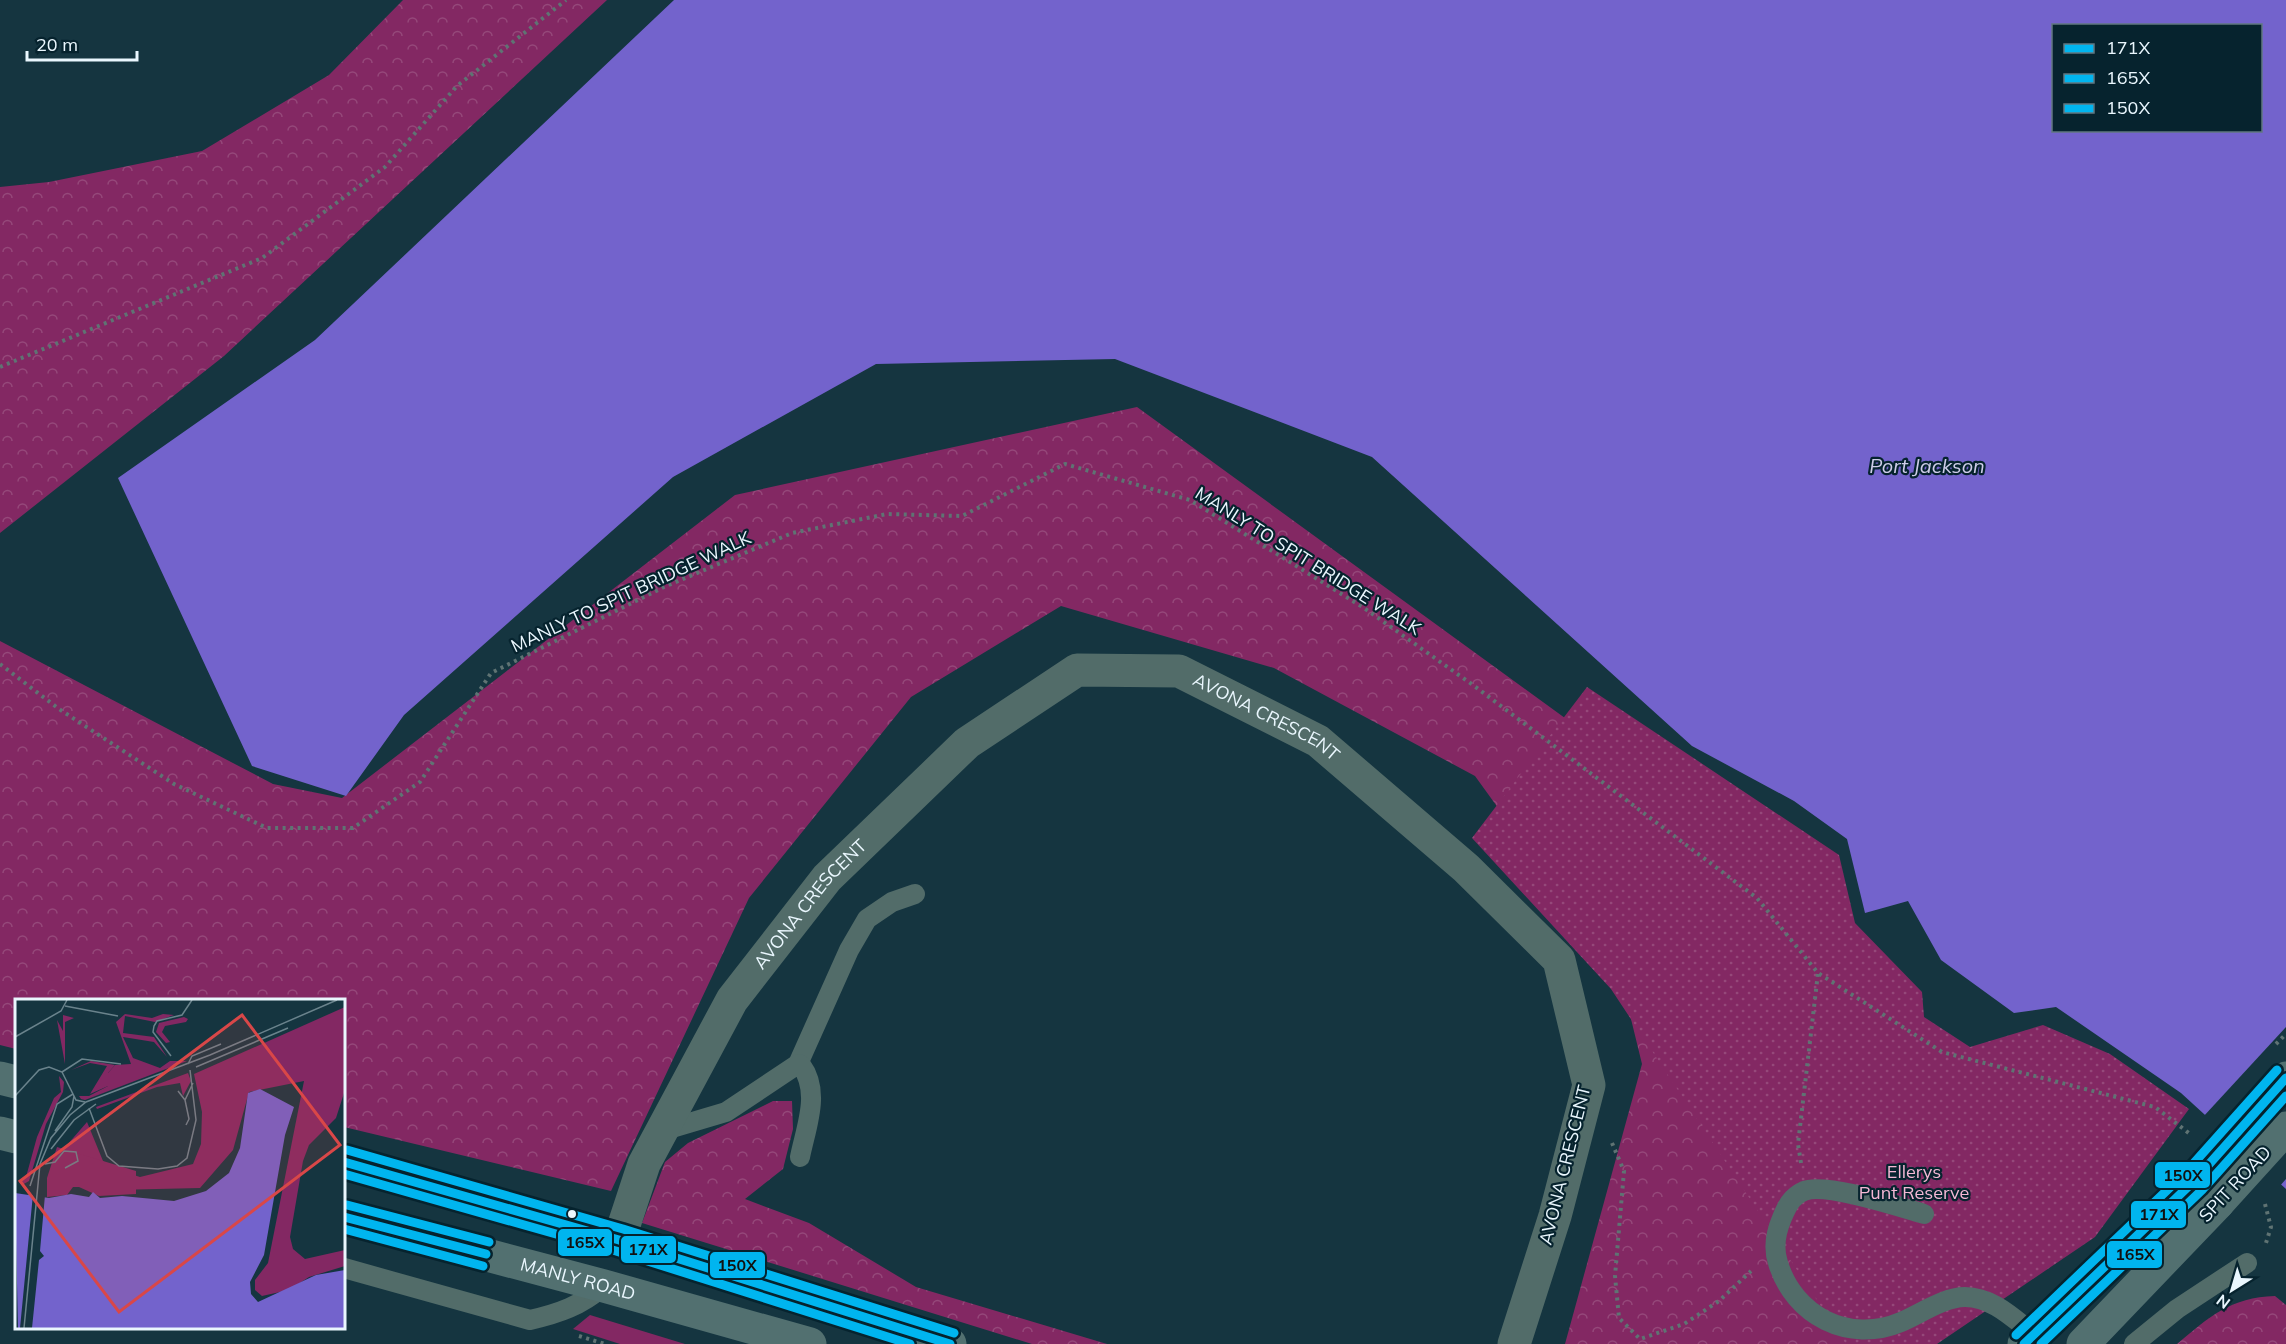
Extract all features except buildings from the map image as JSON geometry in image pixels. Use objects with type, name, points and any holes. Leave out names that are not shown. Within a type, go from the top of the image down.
[{"type":"highway","points":[[0,1078],[15,1082]]},
{"type":"highway","name":"SPIT ROAD","points":[[2030,1340],[2194,1181],[2286,1078]]},
{"type":"highway","name":"SPIT ROAD","points":[[2083,1344],[2218,1203],[2286,1128]]},
{"type":"highway","points":[[0,1133],[15,1137]]},
{"type":"highway","points":[[345,1162],[619,1240],[950,1344]]},
{"type":"highway","name":"MANLY ROAD","points":[[345,1217],[810,1344]]},
{"type":"highway","name":"AVONA CRESCENT","points":[[604,1286],[619,1240]]},
{"type":"street","name":"AVONA CRESCENT","points":[[619,1240],[644,1164],[732,1000],[827,878],[967,743],[1077,670],[1179,671],[1318,741],[1466,868],[1558,960],[1589,1085],[1555,1216],[1514,1344]]},
{"type":"lane","points":[[662,1131],[726,1112],[798,1064],[849,950],[867,919],[892,902],[915,894]]},
{"type":"lane","points":[[798,1064],[811,1078],[812,1100],[800,1157]]},
{"type":"lane","points":[[1924,1214],[1826,1189],[1807,1190],[1788,1203],[1775,1245],[1777,1262],[1786,1282],[1799,1300],[1820,1318],[1843,1328],[1868,1329],[1899,1323],[1963,1297],[1987,1300],[2030,1340]]},
{"type":"lane","points":[[2134,1344],[2177,1309],[2247,1263]]},
{"type":"lane","points":[[345,1268],[530,1320],[561,1313],[584,1303],[604,1286]]},
{"type":"path","points":[[0,368],[262,258],[385,167],[457,86],[566,0]]},
{"type":"path","name":"MANLY TO SPIT BRIDGE WALK","points":[[0,664],[58,709],[174,784],[267,828],[353,828],[420,782],[491,673],[664,587],[792,533],[887,514],[962,516],[1065,464],[1190,500],[1364,608],[1473,685],[1757,898],[1818,973],[1942,1052],[2155,1107]]},
{"type":"path","points":[[1807,1190],[1798,1144],[1818,973]]},
{"type":"path","points":[[1611,1141],[1624,1171],[1615,1276],[1619,1318],[1640,1339],[1684,1324],[1719,1301],[1750,1271],[1777,1262]]},
{"type":"path","points":[[574,1334],[605,1344]]},
{"type":"green space","points":[[403,0],[607,0],[224,356],[0,533],[0,187],[49,182],[202,151],[329,75]]},
{"type":"green space","points":[[1137,407],[1708,822],[1900,1344],[1565,1344],[1642,1064],[1621,978],[1475,776],[1274,668],[1061,606],[911,697],[749,898],[611,1191],[345,1127],[345,999],[15,999],[15,1049],[0,1045],[0,641],[273,784],[342,798],[735,495]]},
{"type":"green space","name":"Ellerys Punt Reserve","points":[[1587,687],[1839,855],[1855,923],[1922,992],[1924,1017],[1970,1047],[2043,1025],[2110,1054],[2189,1109],[2095,1237],[1937,1344],[1846,1344],[1611,989],[1472,838]]},
{"type":"green space","points":[[773,1101],[792,1101],[793,1129],[783,1169],[745,1199],[809,1223],[916,1287],[1107,1344],[1032,1344],[642,1223],[665,1162],[688,1143]]},
{"type":"green space","points":[[2275,1296],[2286,1305],[2286,1344],[2177,1344],[2221,1310],[2246,1300]]},
{"type":"green space","points":[[590,1315],[685,1344],[620,1344],[573,1329]]},
{"type":"water","name":"Port Jackson","points":[[674,0],[2286,0],[2286,1189],[2181,1093],[2056,1007],[2014,1013],[1941,960],[1908,901],[1865,913],[1847,839],[1794,801],[1692,746],[1372,457],[1115,359],[876,364],[673,477],[404,715],[346,796],[252,766],[118,478],[315,340]]},
{"type":"pier","points":[[2286,1027],[2286,1179],[2279,1187],[2203,1117]]},
{"type":"transit line","name":"150X","points":[[2016,1335],[2185,1173],[2277,1070]]},
{"type":"transit line","name":"171X","points":[[2024,1344],[2194,1181],[2286,1078]]},
{"type":"transit line","name":"165X","points":[[2041,1344],[2202,1190],[2286,1096]]},
{"type":"transit line","name":"150X","points":[[347,1150],[623,1229],[954,1333]]},
{"type":"transit line","name":"171X","points":[[345,1162],[619,1240],[950,1344]]},
{"type":"transit line","name":"165X","points":[[345,1174],[616,1251],[910,1344]]},
{"type":"transit line","name":"150X","points":[[347,1205],[489,1242]]},
{"type":"transit line","name":"171X","points":[[345,1217],[486,1254]]},
{"type":"transit line","name":"165X","points":[[345,1229],[483,1266]]}]
